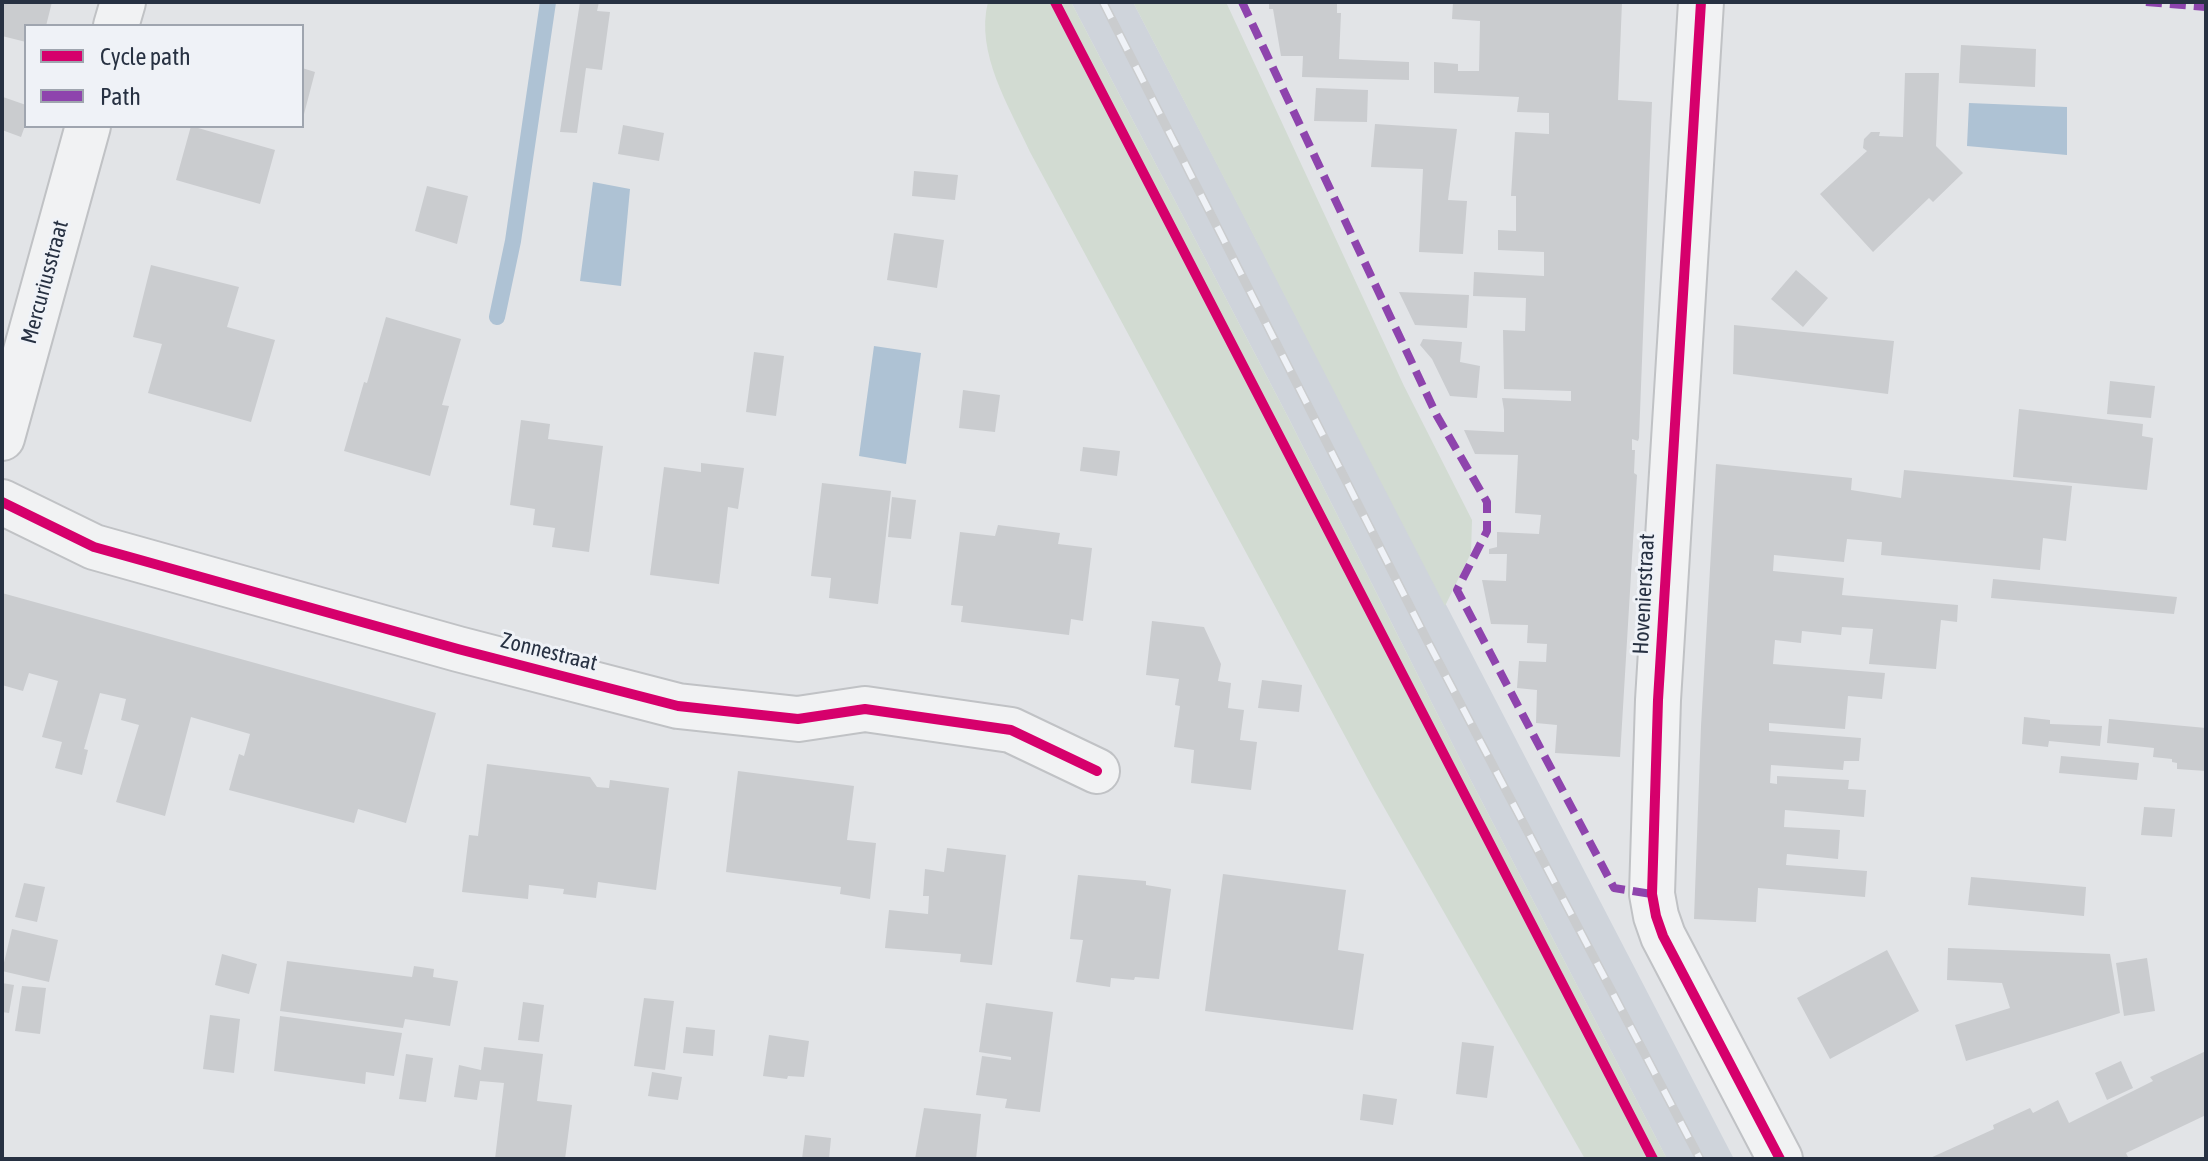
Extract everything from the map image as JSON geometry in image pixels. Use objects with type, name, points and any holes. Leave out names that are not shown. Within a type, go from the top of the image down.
[{"type":"street","points":[[117,24],[123,2]]},
{"type":"street","name":"Hovenierstraat","points":[[1701,2],[1658,700],[1652,894],[1663,936],[1780,1159]]},
{"type":"street","name":"Mercuriusstraat","points":[[2,438],[87,128]]},
{"type":"street","name":"Zonnestraat","points":[[2,502],[94,547],[458,649],[678,706],[798,719],[865,709],[1011,730],[1097,771]]},
{"type":"shaded area","points":[[988,2],[1071,2],[1288,417],[1466,771],[1667,1159],[1585,1159],[1373,788],[1030,152],[990,60],[985,21]]},
{"type":"shaded area","points":[[1071,2],[1133,2],[1734,1159],[1667,1159],[1466,771],[1288,417]]},
{"type":"shaded area","points":[[1133,2],[1226,2],[1404,386],[1472,520],[1471,553],[1445,606]]},
{"type":"water","points":[[1969,103],[2067,107],[2067,155],[1967,146]]},
{"type":"water","points":[[593,182],[630,189],[621,286],[580,281]]},
{"type":"water","points":[[874,346],[921,353],[906,464],[859,456]]},
{"type":"building","points":[[2,2],[52,2],[46,24],[24,24],[24,42],[2,36]]},
{"type":"building","points":[[580,2],[599,2],[597,11],[610,12],[602,70],[586,68],[577,133],[560,132]]},
{"type":"building","points":[[1269,2],[1337,2],[1337,13],[1341,13],[1339,59],[1409,62],[1409,80],[1302,77],[1303,56],[1281,56]]},
{"type":"building","points":[[1453,2],[1622,2],[1618,100],[1652,102],[1639,438],[1638,441],[1632,439],[1634,473],[1637,475],[1620,757],[1555,753],[1557,725],[1536,723],[1537,690],[1517,688],[1519,661],[1546,662],[1547,644],[1527,643],[1528,625],[1491,624],[1482,580],[1506,581],[1507,554],[1489,554],[1489,549],[1497,547],[1497,532],[1539,534],[1541,515],[1515,513],[1518,455],[1475,454],[1464,430],[1504,432],[1502,398],[1571,401],[1571,391],[1504,389],[1503,330],[1525,331],[1526,298],[1473,296],[1474,272],[1544,276],[1544,252],[1498,250],[1498,230],[1516,231],[1516,196],[1511,196],[1515,132],[1549,134],[1549,113],[1517,112],[1519,97],[1434,93],[1434,62],[1458,64],[1458,71],[1479,71],[1480,21],[1452,19]]},
{"type":"building","points":[[1961,45],[2036,49],[2035,87],[1959,83]]},
{"type":"building","points":[[304,69],[315,72],[304,114]]},
{"type":"building","points":[[1905,73],[1939,73],[1936,146],[1963,173],[1933,202],[1929,198],[1873,252],[1820,194],[1867,151],[1863,148],[1864,139],[1871,132],[1880,132],[1879,136],[1903,137]]},
{"type":"building","points":[[1316,88],[1368,90],[1367,122],[1314,121]]},
{"type":"building","points":[[3,97],[24,104],[21,137],[2,130]]},
{"type":"building","points":[[1375,124],[1457,129],[1448,200],[1467,201],[1463,254],[1419,252],[1423,169],[1371,167]]},
{"type":"building","points":[[623,125],[664,133],[659,161],[618,154]]},
{"type":"building","points":[[190,128],[275,150],[260,204],[176,180]]},
{"type":"building","points":[[914,171],[958,175],[955,200],[912,196]]},
{"type":"building","points":[[427,186],[468,196],[457,244],[415,231]]},
{"type":"building","points":[[894,233],[944,240],[937,288],[887,280]]},
{"type":"building","points":[[151,265],[239,287],[227,327],[275,340],[251,422],[148,393],[162,344],[133,337]]},
{"type":"building","points":[[1796,270],[1828,298],[1803,327],[1771,299]]},
{"type":"building","points":[[1399,292],[1469,295],[1467,328],[1415,325]]},
{"type":"building","points":[[386,317],[461,339],[442,405],[449,406],[430,476],[344,451]]},
{"type":"building","points":[[1734,325],[1894,341],[1888,394],[1733,374]]},
{"type":"building","points":[[1423,339],[1462,342],[1460,362],[1480,366],[1477,398],[1450,396],[1432,359],[1420,345]]},
{"type":"building","points":[[754,352],[784,356],[776,416],[746,412]]},
{"type":"building","points":[[2110,381],[2155,386],[2151,418],[2107,414]]},
{"type":"building","points":[[963,390],[1000,395],[995,432],[959,428]]},
{"type":"building","points":[[2019,409],[2143,424],[2142,436],[2153,438],[2147,490],[2013,477]]},
{"type":"building","points":[[521,420],[550,424],[548,439],[603,446],[589,552],[552,547],[555,528],[533,525],[535,509],[510,505]]},
{"type":"building","points":[[1083,447],[1120,451],[1117,476],[1080,471]]},
{"type":"building","points":[[701,463],[744,468],[738,509],[728,507],[719,584],[650,575],[664,467],[701,472]]},
{"type":"building","points":[[1716,464],[1852,478],[1851,490],[1901,498],[1904,470],[2072,486],[2066,541],[2043,538],[2040,570],[1881,555],[1882,542],[1847,539],[1844,562],[1774,555],[1773,571],[1844,578],[1842,595],[1958,605],[1957,622],[1941,620],[1936,669],[1869,664],[1873,629],[1842,627],[1841,635],[1802,631],[1801,643],[1775,640],[1773,664],[1885,673],[1882,699],[1848,696],[1845,729],[1769,723],[1769,731],[1861,738],[1859,761],[1844,761],[1843,770],[1771,765],[1770,783],[1777,784],[1777,776],[1849,780],[1848,789],[1866,790],[1864,817],[1785,810],[1784,827],[1840,830],[1838,859],[1787,854],[1786,865],[1867,871],[1865,897],[1758,888],[1756,922],[1694,919]]},
{"type":"building","points":[[822,483],[891,491],[878,604],[829,598],[831,578],[811,576]]},
{"type":"building","points":[[892,497],[916,500],[911,539],[888,537]]},
{"type":"building","points":[[998,525],[1060,533],[1058,544],[1092,548],[1083,621],[1071,619],[1069,635],[961,622],[963,606],[951,605],[960,532],[995,536]]},
{"type":"building","points":[[1993,579],[2177,597],[2174,614],[1991,598]]},
{"type":"building","points":[[2,593],[436,713],[406,823],[358,809],[354,823],[229,790],[239,754],[244,756],[250,734],[191,717],[165,816],[116,802],[139,725],[121,720],[126,699],[100,693],[84,749],[88,750],[82,775],[55,768],[62,742],[42,737],[58,681],[29,673],[23,691],[2,685]]},
{"type":"building","points":[[1152,621],[1204,627],[1221,664],[1218,681],[1231,683],[1228,708],[1244,710],[1240,740],[1257,742],[1251,790],[1191,783],[1194,750],[1174,747],[1180,706],[1175,705],[1179,679],[1146,675]]},
{"type":"building","points":[[1262,680],[1302,685],[1299,712],[1258,708]]},
{"type":"building","points":[[2024,717],[2050,720],[2050,724],[2102,726],[2100,746],[2049,741],[2048,747],[2022,744]]},
{"type":"building","points":[[2109,719],[2206,728],[2206,771],[2177,769],[2177,763],[2172,759],[2153,757],[2154,748],[2107,743]]},
{"type":"building","points":[[2061,756],[2139,763],[2137,780],[2059,773]]},
{"type":"building","points":[[487,764],[590,777],[597,787],[609,788],[610,780],[669,788],[656,890],[598,882],[596,898],[563,894],[564,889],[529,885],[528,899],[462,892],[469,835],[478,836]]},
{"type":"building","points":[[738,771],[854,786],[847,840],[876,843],[870,899],[840,894],[841,887],[726,872]]},
{"type":"building","points":[[2144,807],[2175,809],[2172,837],[2141,835]]},
{"type":"building","points":[[947,848],[1006,855],[992,965],[960,962],[961,954],[885,948],[889,910],[928,914],[929,896],[923,896],[925,869],[944,872]]},
{"type":"building","points":[[1223,874],[1346,890],[1338,950],[1364,954],[1353,1030],[1205,1011]]},
{"type":"building","points":[[1078,875],[1146,881],[1146,885],[1171,889],[1159,979],[1111,978],[1110,987],[1076,982],[1083,940],[1070,939]]},
{"type":"building","points":[[1971,877],[2086,887],[2084,916],[1968,905]]},
{"type":"building","points":[[24,883],[45,887],[37,922],[15,917]]},
{"type":"building","points":[[12,929],[58,940],[49,982],[2,971]]},
{"type":"building","points":[[1948,948],[2110,954],[2120,1013],[1966,1061],[1955,1025],[2010,1008],[2002,983],[1947,980]]},
{"type":"building","points":[[1887,950],[1919,1011],[1830,1059],[1797,998]]},
{"type":"building","points":[[222,954],[257,964],[249,994],[215,985]]},
{"type":"building","points":[[2147,958],[2155,1011],[2124,1016],[2116,963]]},
{"type":"building","points":[[287,961],[412,977],[414,966],[434,969],[433,977],[458,981],[450,1026],[405,1019],[403,1028],[280,1011]]},
{"type":"building","points":[[2,983],[14,985],[9,1013],[2,1012]]},
{"type":"building","points":[[22,986],[46,988],[40,1034],[15,1031]]},
{"type":"building","points":[[644,998],[674,1001],[665,1070],[634,1066]]},
{"type":"building","points":[[523,1002],[544,1005],[539,1042],[518,1040]]},
{"type":"building","points":[[986,1003],[1053,1012],[1040,1112],[1005,1108],[1007,1099],[976,1095],[982,1056],[1011,1060],[1011,1057],[979,1052]]},
{"type":"building","points":[[210,1015],[240,1019],[234,1073],[203,1069]]},
{"type":"building","points":[[280,1016],[402,1033],[394,1076],[366,1072],[365,1084],[274,1071]]},
{"type":"building","points":[[686,1027],[715,1030],[713,1056],[683,1053]]},
{"type":"building","points":[[769,1035],[809,1041],[804,1077],[788,1076],[787,1079],[763,1076]]},
{"type":"building","points":[[1462,1042],[1494,1046],[1487,1098],[1456,1094]]},
{"type":"building","points":[[484,1047],[543,1054],[537,1101],[572,1105],[565,1159],[495,1159],[504,1083],[480,1081],[477,1100],[454,1097],[459,1065],[481,1070]]},
{"type":"building","points":[[2206,1051],[2206,1115],[2126,1153],[2129,1159],[1928,1159],[1994,1129],[1993,1125],[2030,1108],[2033,1113],[2058,1100],[2069,1123],[2153,1081],[2150,1077]]},
{"type":"building","points":[[406,1054],[433,1058],[426,1102],[399,1099]]},
{"type":"building","points":[[2121,1061],[2133,1088],[2107,1100],[2095,1073]]},
{"type":"building","points":[[652,1072],[682,1077],[678,1100],[648,1096]]},
{"type":"building","points":[[1363,1094],[1397,1099],[1393,1125],[1360,1120]]},
{"type":"building","points":[[924,1108],[981,1114],[976,1159],[915,1159]]},
{"type":"building","points":[[805,1135],[831,1138],[829,1159],[802,1159]]},
{"type":"waterway","points":[[497,317],[513,241],[548,2]]},
{"type":"railway","points":[[1103,2],[1428,642],[1700,1159]]},
{"type":"marked path","points":[[1242,2],[1437,416],[1487,502],[1487,531],[1457,590],[1614,888],[1652,894]]},
{"type":"marked path","points":[[2146,2],[2206,7]]},
{"type":"cycle path","points":[[1055,2],[1653,1159]]},
{"type":"cycle path","points":[[1701,2],[1658,700],[1652,894],[1663,936],[1780,1159]]},
{"type":"cycle path","points":[[2,502],[94,547],[458,649],[678,706],[798,719],[865,709],[1011,730],[1097,771]]}]
